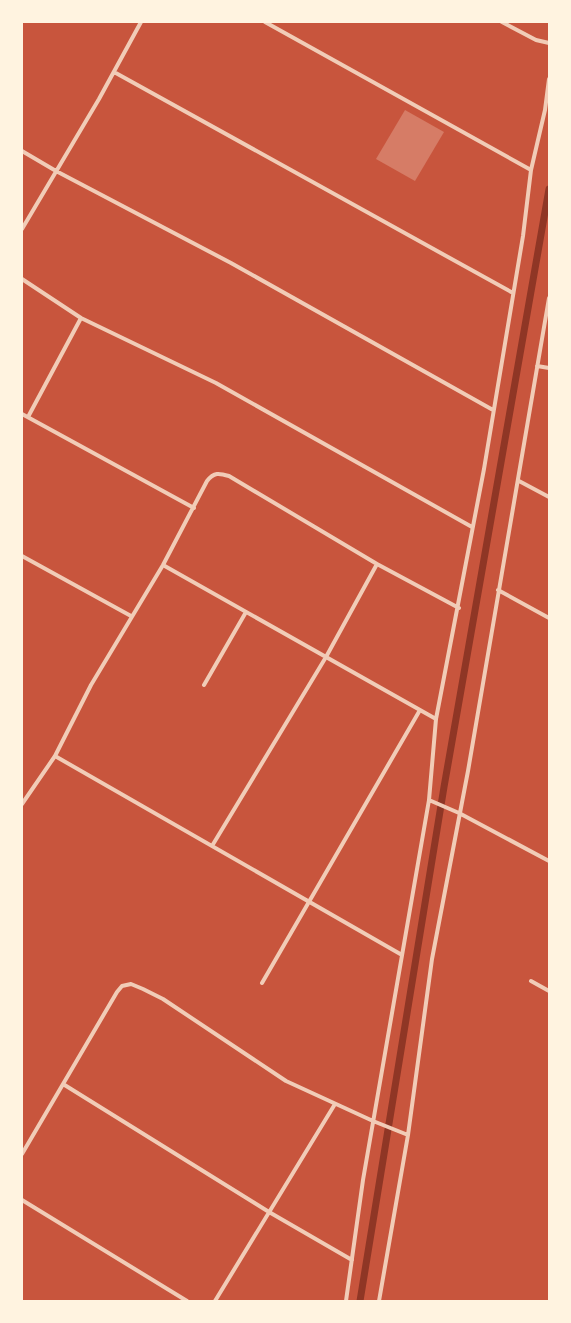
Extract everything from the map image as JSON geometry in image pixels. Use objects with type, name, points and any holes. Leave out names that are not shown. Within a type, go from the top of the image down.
[{"type":"street","points":[[22,229],[114,72],[141,22]]},
{"type":"street","points":[[265,22],[531,170]]},
{"type":"street","points":[[502,22],[536,40],[549,43]]},
{"type":"street","points":[[114,72],[513,292]]},
{"type":"street","points":[[346,1301],[373,1121],[429,800],[436,719],[459,608],[472,527],[484,469],[531,170],[545,110],[549,79]]},
{"type":"street","points":[[22,151],[56,171],[232,263],[493,410]]},
{"type":"street","points":[[22,279],[81,318],[216,383],[472,527]]},
{"type":"street","points":[[379,1301],[408,1135],[432,959],[468,771],[498,590],[519,481],[549,298]]},
{"type":"street","points":[[28,417],[81,318]]},
{"type":"street","points":[[537,366],[549,368]]},
{"type":"street","points":[[22,414],[194,508]]},
{"type":"street","points":[[22,804],[55,756],[90,685],[131,616],[164,565],[178,534],[194,508],[207,481],[212,475],[218,473],[229,476],[377,564],[459,608]]},
{"type":"street","points":[[519,481],[549,497]]},
{"type":"street","points":[[22,556],[131,616]]},
{"type":"street","points":[[212,846],[326,657],[377,564]]},
{"type":"street","points":[[164,565],[436,719]]},
{"type":"street","points":[[498,590],[549,618]]},
{"type":"street","points":[[204,684],[246,612]]},
{"type":"street","points":[[262,983],[420,710]]},
{"type":"street","points":[[55,756],[402,954]]},
{"type":"street","points":[[429,800],[446,806],[549,861]]},
{"type":"street","points":[[531,981],[549,991]]},
{"type":"street","points":[[22,1154],[117,992],[122,986],[131,984],[163,999],[273,1074],[335,1104],[408,1135]]},
{"type":"street","points":[[63,1084],[269,1212],[352,1260]]},
{"type":"street","points":[[214,1301],[335,1104]]},
{"type":"street","points":[[22,1200],[187,1301]]},
{"type":"building","points":[[405,110],[444,132],[415,181],[376,159]]},
{"type":"waterway","points":[[360,1301],[444,787],[549,189]]}]
